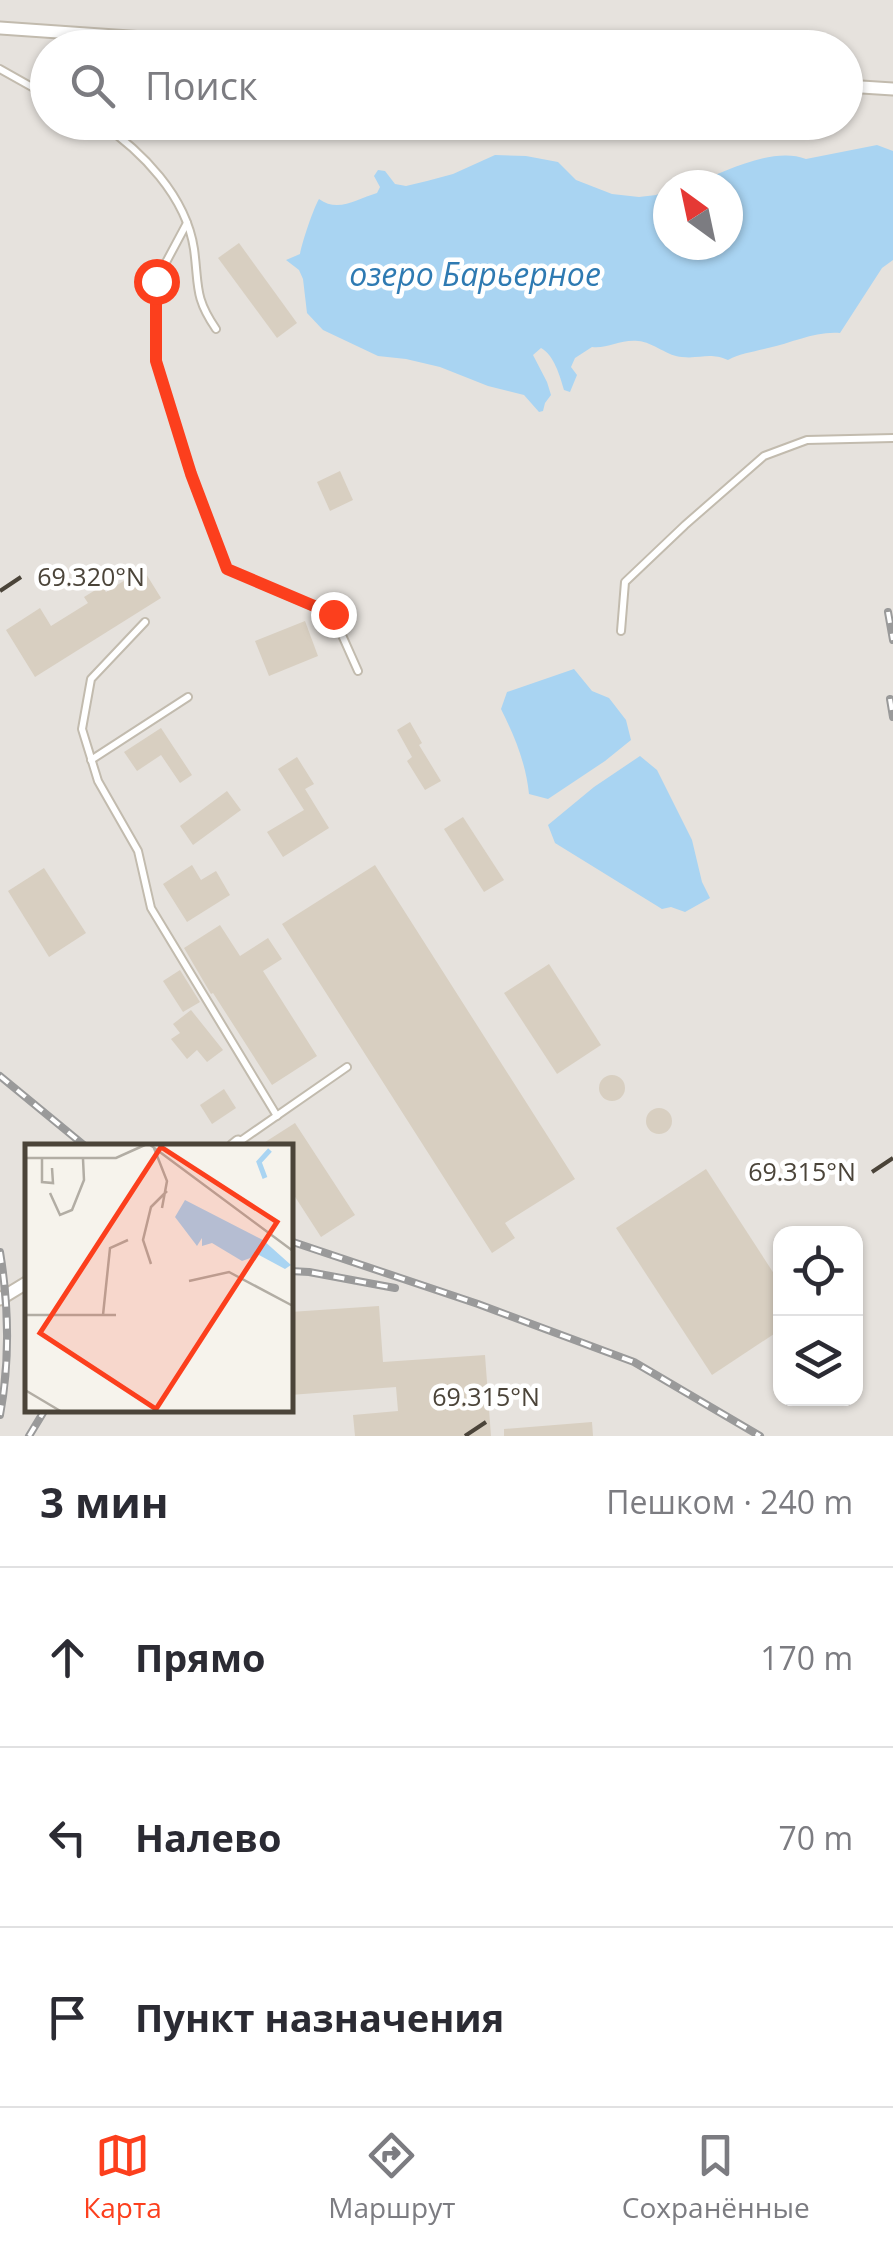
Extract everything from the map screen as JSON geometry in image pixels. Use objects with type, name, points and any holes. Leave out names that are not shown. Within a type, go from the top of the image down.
[{"type":"street","points":[[0,28],[30,30]]},
{"type":"street","points":[[863,87],[893,89]]},
{"type":"street","points":[[0,1299],[25,1284]]},
{"type":"lane","points":[[0,69],[30,86]]},
{"type":"lane","points":[[122,140],[152,167],[183,211],[194,246],[202,308],[216,330]]},
{"type":"lane","points":[[186,222],[156,281],[156,361],[191,474],[227,569],[333,614],[358,672]]},
{"type":"lane","points":[[621,631],[625,582],[764,456],[806,440],[893,438]]},
{"type":"lane","points":[[144,622],[91,680],[82,729],[98,781],[138,851],[151,908],[277,1116]]},
{"type":"lane","points":[[92,760],[188,696]]},
{"type":"lane","points":[[236,1144],[347,1068]]},
{"type":"shaded area","points":[[0,0],[893,0],[893,1436],[0,1436]]},
{"type":"water","name":"озеро Барьерное","points":[[877,145],[893,151],[893,260],[882,268],[840,333],[813,336],[728,360],[677,356],[638,341],[592,347],[575,358],[571,367],[577,375],[570,392],[564,390],[553,361],[541,348],[533,355],[551,395],[539,412],[524,395],[440,367],[378,356],[323,330],[307,313],[299,270],[286,260],[300,254],[319,199],[340,205],[377,193],[380,187],[374,176],[378,170],[385,171],[395,184],[406,186],[453,174],[495,155],[558,162],[576,180],[612,194],[653,195],[653,260],[743,260],[743,170],[728,170],[764,158],[806,159]]},
{"type":"water","points":[[574,669],[592,691],[609,698],[626,720],[631,740],[548,799],[529,794],[519,751],[501,709],[507,692]]},
{"type":"water","points":[[640,756],[657,770],[692,840],[710,898],[685,912],[671,907],[662,909],[555,843],[548,825]]},
{"type":"building","points":[[239,243],[297,323],[277,338],[218,258]]},
{"type":"building","points":[[340,471],[353,500],[330,511],[317,482]]},
{"type":"building","points":[[143,569],[161,598],[35,677],[6,630],[40,608],[51,626],[88,603],[84,597],[102,586],[106,592]]},
{"type":"building","points":[[305,621],[318,656],[269,676],[255,641]]},
{"type":"building","points":[[410,722],[441,781],[425,790],[407,761],[412,757],[397,730]]},
{"type":"building","points":[[161,728],[192,775],[180,783],[161,755],[137,771],[124,752]]},
{"type":"building","points":[[297,757],[314,784],[305,789],[329,828],[283,857],[267,832],[304,810],[278,769]]},
{"type":"building","points":[[227,791],[241,810],[193,845],[180,826]]},
{"type":"building","points":[[463,817],[504,880],[484,892],[444,829]]},
{"type":"building","points":[[192,865],[201,880],[216,871],[230,895],[187,922],[163,884]]},
{"type":"building","points":[[375,865],[575,1179],[505,1223],[515,1238],[492,1253],[282,924]]},
{"type":"building","points":[[44,868],[86,933],[49,957],[8,891]]},
{"type":"building","points":[[220,925],[240,956],[268,938],[282,959],[263,971],[317,1056],[272,1085],[184,948]]},
{"type":"building","points":[[549,964],[601,1045],[557,1074],[504,993]]},
{"type":"building","points":[[180,970],[200,1002],[183,1012],[163,981]]},
{"type":"building","points":[[191,1010],[223,1050],[207,1062],[197,1050],[187,1059],[171,1039],[180,1033],[173,1024]]},
{"type":"building","points":[[612,1075],[621,1079],[625,1088],[621,1097],[612,1101],[603,1097],[599,1088],[603,1079]]},
{"type":"building","points":[[224,1089],[236,1108],[212,1124],[200,1105]]},
{"type":"building","points":[[659,1108],[668,1112],[672,1121],[668,1130],[659,1134],[650,1130],[646,1121],[650,1112]]},
{"type":"building","points":[[295,1123],[355,1215],[321,1237],[292,1192],[292,1144],[262,1144]]},
{"type":"building","points":[[706,1169],[773,1272],[773,1335],[712,1375],[616,1228]]},
{"type":"building","points":[[379,1306],[383,1362],[485,1355],[491,1436],[355,1436],[353,1415],[398,1411],[396,1387],[292,1395],[292,1312]]},
{"type":"building","points":[[592,1422],[593,1436],[504,1436],[504,1429]]},
{"type":"railway","points":[[888,612],[893,640]]},
{"type":"railway","points":[[890,699],[893,717]]},
{"type":"railway","points":[[0,1076],[83,1144]]},
{"type":"railway","points":[[292,1242],[634,1362],[760,1436]]},
{"type":"railway","points":[[0,1252],[7,1334],[0,1415]]},
{"type":"railway","points":[[292,1271],[395,1288]]},
{"type":"railway","points":[[29,1436],[44,1411]]},
{"type":"route","points":[[156,281],[156,361],[191,474],[227,569],[333,614]]}]
